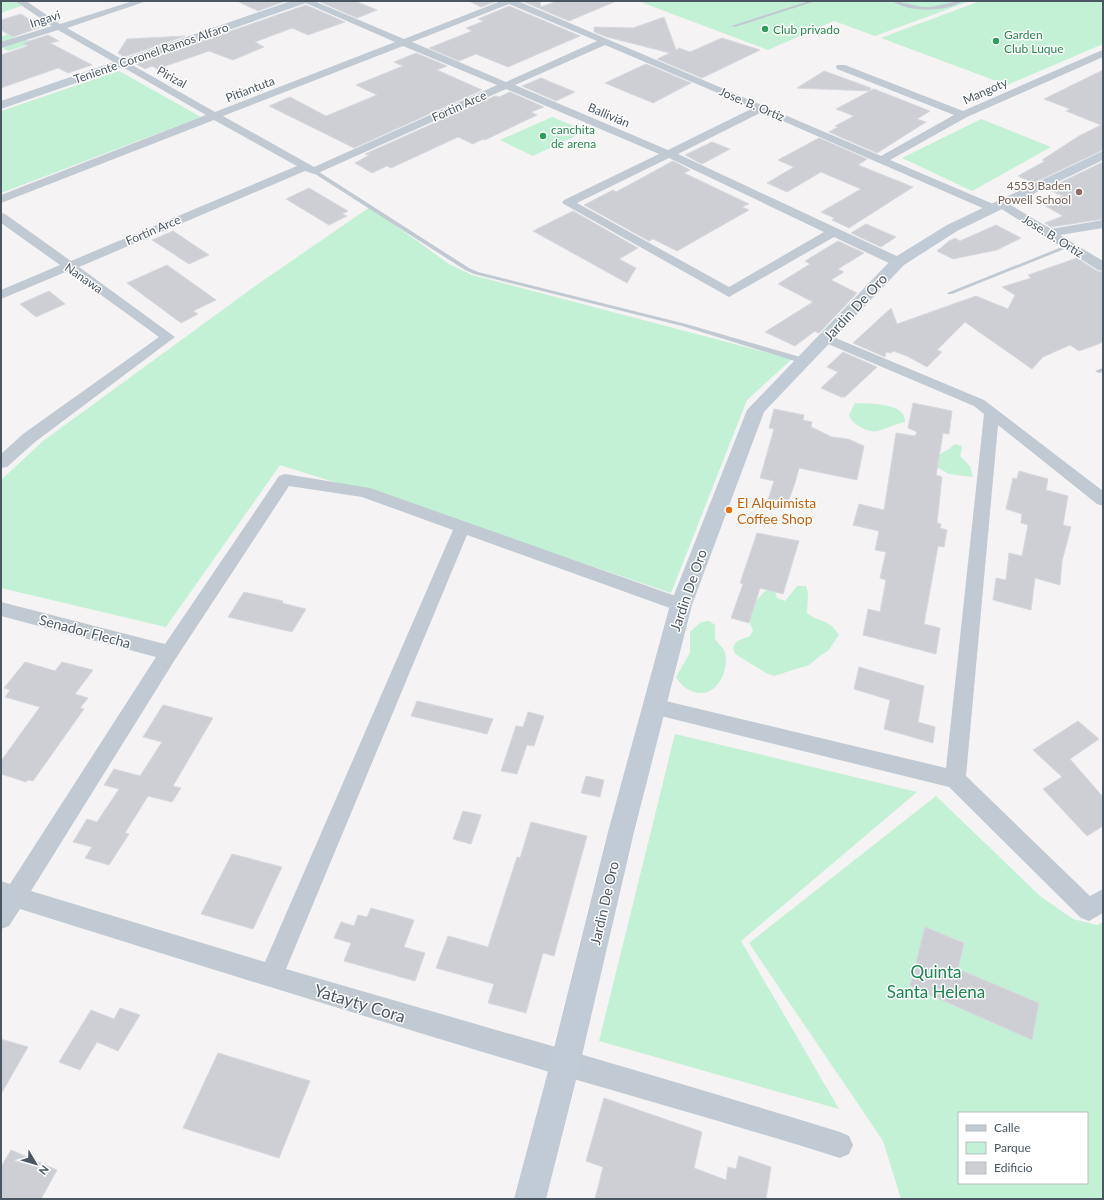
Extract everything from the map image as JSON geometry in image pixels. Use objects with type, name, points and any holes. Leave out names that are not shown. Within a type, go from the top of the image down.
[{"type":"street","name":"Pirizal","points":[[20,1],[59,27],[122,64],[309,169]]},
{"type":"street","name":"Ingavi","points":[[1,45],[142,1]]},
{"type":"street","name":"Teniente Coronel Ramos Alfaro","points":[[1,105],[302,1]]},
{"type":"street","name":"Ballivián","points":[[306,1],[669,154],[898,262]]},
{"type":"street","name":"Pitiantuta","points":[[1,199],[509,1]]},
{"type":"street","name":"Jose. B. Ortiz","points":[[509,1],[881,160],[999,207],[1049,233],[1103,267]]},
{"type":"street","name":"Fortin Arce","points":[[1,295],[68,266],[309,169],[605,41]]},
{"type":"street","name":"Mangoty","points":[[881,160],[963,115],[1103,53]]},
{"type":"street","points":[[842,67],[963,115]]},
{"type":"street","points":[[762,108],[568,203],[729,294],[833,232]]},
{"type":"street","name":"Jardin De Oro","points":[[530,1199],[565,1064],[619,840],[680,605],[756,410],[898,262],[952,228],[999,207],[1103,155]]},
{"type":"street","name":"Nanawa","points":[[1,217],[168,337],[29,438],[1,464]]},
{"type":"street","points":[[1049,233],[1103,224]]},
{"type":"street","points":[[826,338],[979,403],[1103,500]]},
{"type":"street","points":[[955,779],[992,412]]},
{"type":"street","points":[[1,918],[8,893],[285,480],[364,492],[680,605]]},
{"type":"street","points":[[271,976],[462,528]]},
{"type":"street","name":"Senador Flecha","points":[[1,609],[169,653]]},
{"type":"street","points":[[653,706],[955,779],[1096,905]]},
{"type":"street","name":"Yatayty Cora","points":[[8,893],[271,976],[565,1064],[721,1108],[840,1145]]},
{"type":"lane","points":[[733,26],[814,1]]},
{"type":"lane","points":[[894,1],[921,8],[946,7],[961,1]]},
{"type":"lane","points":[[931,1],[936,1]]},
{"type":"lane","points":[[309,169],[462,266],[476,272],[684,325],[804,361]]},
{"type":"lane","points":[[950,293],[1069,246]]},
{"type":"green space","points":[[1,1],[24,1],[21,6],[1,13]]},
{"type":"green space","name":"Club privado","points":[[638,1],[970,1],[875,36],[834,21],[768,50]]},
{"type":"green space","name":"Garden Club Luque","points":[[980,1],[1103,1],[1103,44],[1007,85],[881,38]]},
{"type":"green space","points":[[8,34],[14,38],[32,41],[28,45],[8,51],[1,47],[1,37]]},
{"type":"green space","points":[[119,71],[201,117],[1,193],[1,111]]},
{"type":"green space","name":"canchita de arena","points":[[552,117],[586,131],[533,156],[500,140]]},
{"type":"green space","points":[[981,119],[1051,147],[972,191],[902,158]]},
{"type":"green space","points":[[370,207],[449,264],[472,275],[792,359],[747,400],[671,593],[467,524],[280,465],[166,627],[1,588],[1,480],[43,441],[258,284]]},
{"type":"green space","points":[[855,403],[877,404],[893,407],[904,415],[905,422],[878,431],[870,431],[861,428],[853,422],[849,415]]},
{"type":"green space","points":[[955,444],[961,446],[962,449],[960,456],[970,466],[973,477],[949,474],[935,466],[935,457]]},
{"type":"green space","points":[[797,586],[806,586],[808,593],[807,613],[831,625],[839,635],[828,651],[809,665],[774,676],[766,673],[735,654],[733,647],[737,641],[750,636],[753,630],[750,613],[758,598],[767,590],[775,592],[777,598],[785,601]]},
{"type":"green space","points":[[709,621],[715,625],[715,638],[724,651],[726,659],[724,673],[718,685],[713,689],[707,692],[697,693],[686,688],[676,677],[690,653],[690,632],[701,622]]},
{"type":"green space","points":[[675,734],[917,792],[741,941],[839,1109],[599,1041]]},
{"type":"green space","name":"Quinta Santa Helena","points":[[936,796],[1040,896],[1073,919],[1097,925],[1103,922],[1103,1199],[901,1199],[883,1141],[749,943]]},
{"type":"building","points":[[237,1],[286,1],[258,11]]},
{"type":"building","points":[[318,1],[355,1],[377,10],[357,18]]},
{"type":"building","points":[[469,1],[497,1],[481,7]]},
{"type":"building","points":[[522,1],[540,1],[541,7],[557,1],[614,2],[569,21]]},
{"type":"building","points":[[306,5],[345,22],[308,35],[292,28],[255,42],[264,47],[233,60],[209,51],[157,69],[152,66],[145,69],[136,64]]},
{"type":"building","points":[[509,6],[580,36],[508,67],[476,54],[459,61],[429,48],[472,31],[466,28],[484,21],[478,19]]},
{"type":"building","points":[[21,14],[41,27],[13,37],[1,30],[1,20]]},
{"type":"building","points":[[664,17],[676,50],[679,48],[690,52],[722,38],[760,50],[702,78],[657,59],[670,53],[607,37],[594,32],[594,27],[633,28]]},
{"type":"building","points":[[48,35],[59,41],[50,43],[92,65],[68,73],[58,68],[1,88],[1,55],[28,46],[23,43]]},
{"type":"building","points":[[185,36],[124,57],[118,53],[127,39]]},
{"type":"building","points":[[416,53],[447,66],[437,70],[482,90],[354,148],[269,106],[290,97],[326,116],[377,95],[356,85],[403,66],[394,62]]},
{"type":"building","points":[[646,64],[691,83],[653,103],[605,83]]},
{"type":"building","points":[[1103,70],[1103,150],[1033,183],[1018,176],[1045,161],[1042,160],[1079,136],[1101,125],[1066,111],[1070,109],[1044,99]]},
{"type":"building","points":[[824,71],[871,88],[870,91],[797,88]]},
{"type":"building","points":[[541,78],[575,92],[556,101],[522,86]]},
{"type":"building","points":[[874,89],[930,111],[917,119],[926,122],[877,153],[829,132],[838,127],[835,126],[854,116],[836,109]]},
{"type":"building","points":[[510,92],[544,107],[531,112],[537,115],[485,140],[483,139],[473,144],[458,137],[391,168],[387,166],[372,173],[355,163],[369,155],[365,154],[495,96],[499,97]]},
{"type":"building","points":[[819,138],[867,159],[858,165],[913,187],[849,228],[832,220],[834,218],[821,212],[861,189],[821,172],[787,192],[767,183],[794,167],[778,160]]},
{"type":"building","points":[[712,142],[730,149],[702,164],[685,155]]},
{"type":"building","points":[[673,161],[690,170],[684,173],[749,204],[742,207],[749,210],[677,251],[653,239],[649,241],[584,205],[613,190],[616,192]]},
{"type":"building","points":[[1103,162],[1103,219],[1051,227],[1045,223],[1063,216],[1042,204],[1063,196],[1047,189]]},
{"type":"building","points":[[309,188],[348,211],[342,214],[347,216],[329,225],[286,199]]},
{"type":"building","points":[[573,211],[638,248],[619,259],[636,268],[627,283],[533,231]]},
{"type":"building","points":[[866,224],[896,237],[881,247],[851,233]]},
{"type":"building","points":[[996,225],[1021,238],[997,250],[953,259],[937,251],[955,238],[960,241]]},
{"type":"building","points":[[173,231],[209,255],[189,264],[152,240]]},
{"type":"building","points":[[838,241],[864,253],[838,269],[844,272],[831,280],[857,293],[820,332],[818,333],[815,331],[795,346],[765,332],[813,302],[778,284],[810,264],[805,261]]},
{"type":"building","points":[[1077,258],[1097,271],[1103,272],[1103,342],[1093,346],[1079,351],[1070,345],[1043,357],[1032,369],[965,322],[937,350],[942,352],[927,367],[907,356],[893,351],[891,353],[886,352],[885,357],[853,343],[891,308],[897,324],[976,296],[1008,309],[1015,295],[1002,287],[1031,278],[1028,275]]},
{"type":"building","points":[[167,265],[216,300],[193,311],[198,314],[181,323],[127,283]]},
{"type":"building","points":[[49,291],[65,304],[36,317],[20,304]]},
{"type":"building","points":[[843,352],[877,367],[845,397],[841,397],[821,388],[838,372],[827,367]]},
{"type":"building","points":[[913,403],[952,411],[949,434],[943,433],[936,475],[942,477],[937,523],[941,524],[940,528],[947,530],[944,547],[938,546],[924,624],[940,628],[936,654],[863,635],[868,609],[880,612],[886,580],[880,578],[886,552],[875,550],[879,531],[853,525],[859,504],[884,510],[896,433],[915,436],[917,432],[908,428]]},
{"type":"building","points":[[774,409],[804,415],[803,420],[812,422],[811,427],[832,437],[848,439],[864,446],[857,480],[799,468],[786,508],[767,503],[774,481],[760,478],[774,429],[769,428]]},
{"type":"building","points":[[1019,471],[1048,479],[1046,490],[1068,496],[1063,525],[1071,527],[1062,561],[1060,585],[1035,578],[1031,610],[993,600],[996,578],[1006,580],[1009,553],[1022,556],[1028,525],[1021,523],[1022,514],[1006,509],[1013,478],[1017,479]]},
{"type":"building","points":[[757,533],[799,541],[783,594],[760,588],[749,623],[731,618],[743,584],[740,583]]},
{"type":"building","points":[[244,592],[283,601],[282,603],[306,609],[292,632],[228,617]]},
{"type":"building","points":[[25,662],[55,671],[62,662],[93,670],[75,694],[88,698],[80,708],[84,709],[33,781],[28,780],[26,782],[1,774],[1,761],[40,707],[5,697],[10,690],[4,688]]},
{"type":"building","points":[[859,667],[924,686],[918,722],[935,727],[933,743],[884,729],[890,700],[854,689]]},
{"type":"building","points":[[417,701],[493,719],[487,734],[411,716]]},
{"type":"building","points":[[163,705],[213,718],[173,786],[181,788],[172,802],[148,796],[125,833],[129,834],[109,865],[85,858],[92,847],[73,842],[87,819],[97,822],[119,789],[104,785],[114,769],[140,776],[162,742],[143,737]]},
{"type":"building","points":[[528,712],[544,716],[534,746],[527,745],[517,774],[501,771],[516,726],[523,727]]},
{"type":"building","points":[[1078,721],[1099,739],[1070,759],[1103,797],[1103,826],[1087,836],[1043,789],[1062,777],[1033,750]]},
{"type":"building","points":[[586,776],[604,780],[600,797],[581,793]]},
{"type":"building","points":[[463,811],[481,815],[471,844],[453,839]]},
{"type":"building","points":[[531,822],[587,836],[554,956],[543,953],[526,1013],[488,1003],[494,984],[436,968],[448,936],[488,947],[517,857],[520,858]]},
{"type":"building","points":[[232,854],[282,867],[253,929],[201,914]]},
{"type":"building","points":[[371,908],[414,920],[404,947],[425,953],[415,981],[344,961],[351,943],[334,938],[341,922],[354,926],[358,915],[367,917]]},
{"type":"building","points":[[925,927],[964,943],[958,969],[1039,1003],[1032,1040],[910,986]]},
{"type":"building","points":[[120,1008],[140,1015],[118,1051],[97,1042],[80,1070],[59,1062],[91,1010],[114,1019]]},
{"type":"building","points":[[1,1039],[28,1047],[1,1094]]},
{"type":"building","points":[[218,1053],[310,1081],[279,1158],[183,1128]]},
{"type":"building","points":[[604,1098],[702,1132],[694,1168],[726,1180],[728,1167],[736,1169],[739,1156],[771,1167],[766,1199],[595,1199],[603,1167],[586,1161]]},
{"type":"building","points":[[11,1150],[57,1170],[41,1199],[1,1199],[1,1167]]},
{"type":"place","name":"Club privado","points":[[765,29]]},
{"type":"place","name":"Garden Club Luque","points":[[996,41]]},
{"type":"place","name":"canchita de arena","points":[[543,136]]},
{"type":"place","name":"4553 Baden Powell School","points":[[1079,192]]},
{"type":"place","name":"El Alquimista Coffee Shop","points":[[729,510]]}]
